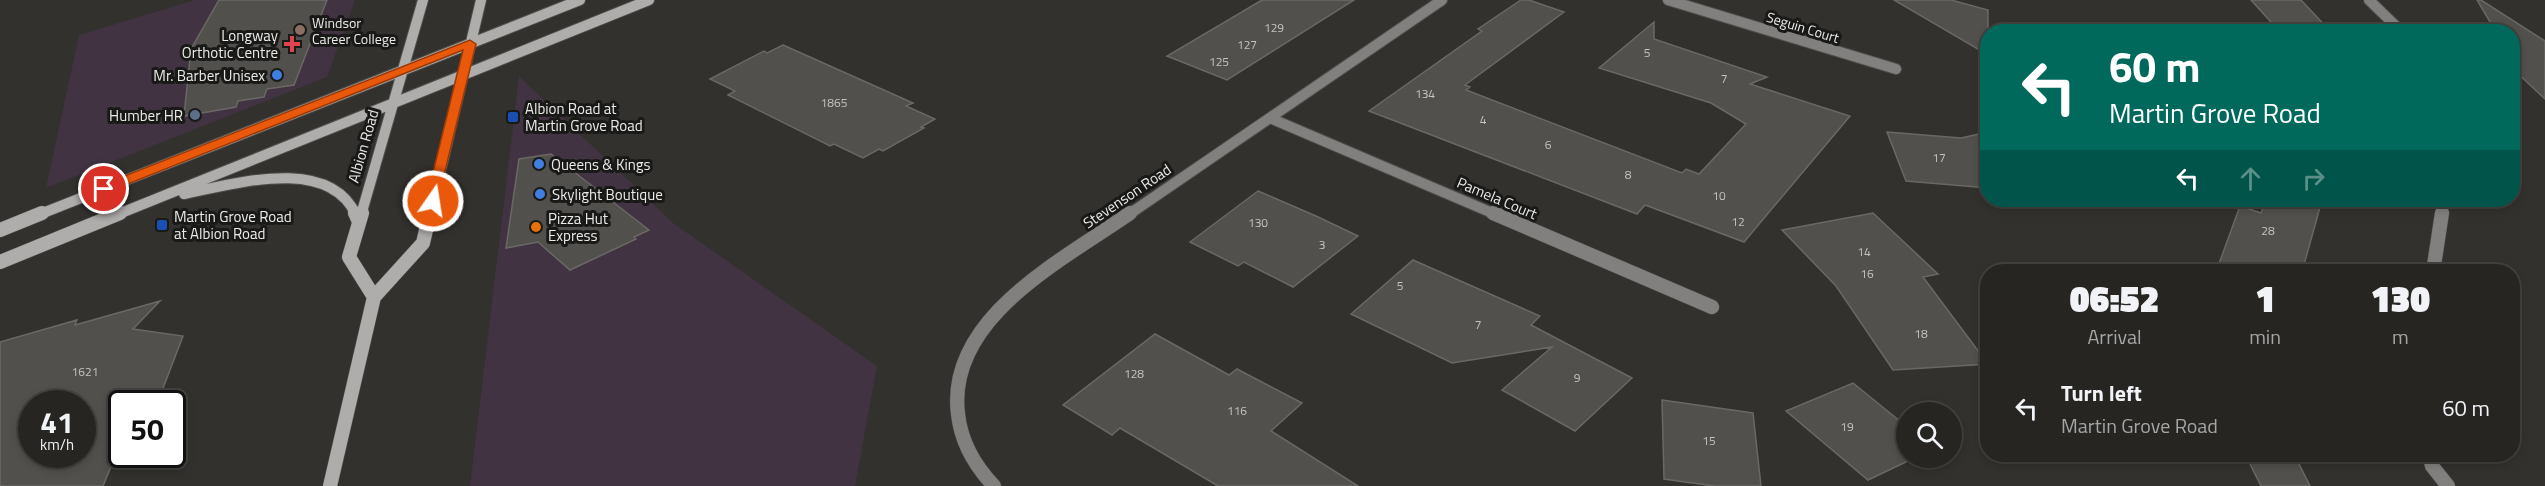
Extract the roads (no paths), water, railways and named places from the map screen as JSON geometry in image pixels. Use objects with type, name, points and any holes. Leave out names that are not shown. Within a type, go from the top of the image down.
[{"type":"main road","name":"Albion Road","points":[[374,297],[350,257],[423,0]]},
{"type":"main road","points":[[330,486],[374,297],[423,243],[481,0]]},
{"type":"main road","points":[[0,230],[580,0]]},
{"type":"main road","points":[[0,262],[649,0]]},
{"type":"main road","points":[[157,199],[256,181],[314,180],[330,185],[343,194],[353,206],[359,222]]},
{"type":"street","name":"Stevenson Road","points":[[994,486],[980,472],[963,441],[956,411],[956,380],[964,354],[983,326],[1011,298],[1046,271],[1443,0]]},
{"type":"street","name":"Seguin Court","points":[[1668,0],[1896,69]]},
{"type":"street","points":[[2369,0],[2394,24]]},
{"type":"street","name":"Pamela Court","points":[[1270,118],[1712,307]]},
{"type":"street","points":[[2434,264],[2443,207]]},
{"type":"street","points":[[2431,462],[2448,486]]},
{"type":"place","name":"Windsor Career College","points":[[300,30]]},
{"type":"place","name":"Longway Orthotic Centre","points":[[292,44]]},
{"type":"place","name":"Mr. Barber Unisex","points":[[277,75]]},
{"type":"place","name":"Humber HR","points":[[195,115]]},
{"type":"place","name":"Albion Road at Martin Grove Road","points":[[513,117]]},
{"type":"place","name":"Queens & Kings","points":[[539,164]]},
{"type":"place","name":"Skylight Boutique","points":[[540,194]]},
{"type":"place","name":"Martin Grove Road at Albion Road","points":[[162,225]]},
{"type":"place","name":"Pizza Hut Express","points":[[536,227]]}]
